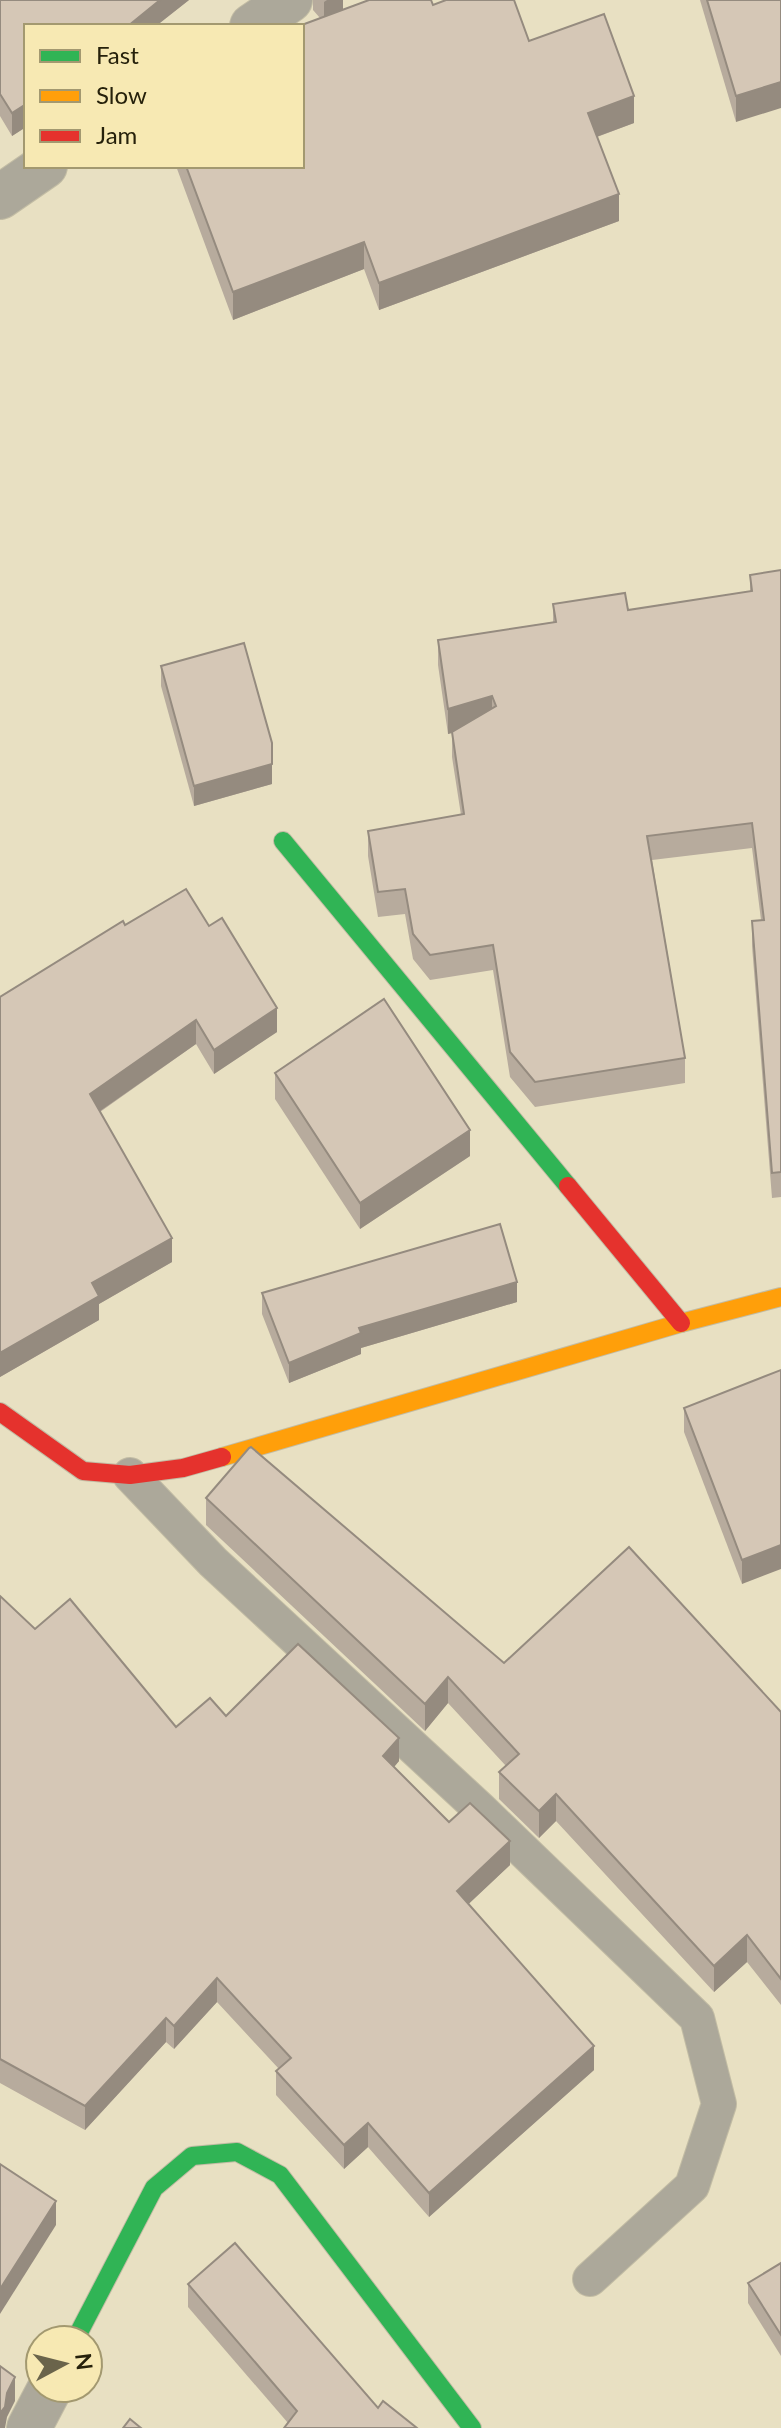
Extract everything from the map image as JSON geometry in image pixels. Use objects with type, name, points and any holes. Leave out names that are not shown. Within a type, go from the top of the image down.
[{"type":"street","points":[[255,24],[290,0]]},
{"type":"street","points":[[0,197],[42,168]]},
{"type":"street","points":[[283,841],[681,1323]]},
{"type":"street","points":[[0,1412],[83,1471],[130,1475],[183,1468],[681,1323],[781,1297]]},
{"type":"street","points":[[83,2324],[154,2188],[192,2156],[237,2152],[280,2175],[472,2428]]},
{"type":"street","points":[[29,2428],[42,2404]]},
{"type":"lane","points":[[130,1475],[213,1562],[480,1809],[697,2018],[719,2104],[692,2186],[590,2279]]},
{"type":"building","points":[[0,0],[160,0],[130,24],[24,24],[24,105],[12,113],[0,94]]},
{"type":"building","points":[[369,0],[431,0],[433,5],[446,0],[514,0],[529,41],[604,14],[634,96],[588,113],[619,194],[379,283],[364,242],[233,292],[187,168],[304,168],[304,24]]},
{"type":"building","points":[[707,0],[781,0],[781,82],[736,96]]},
{"type":"building","points":[[781,570],[781,1172],[772,1173],[752,921],[764,920],[752,823],[647,836],[685,1058],[535,1082],[510,1052],[493,945],[430,955],[413,934],[405,889],[378,892],[368,831],[464,814],[452,732],[496,706],[492,696],[448,709],[438,640],[556,622],[553,604],[625,593],[628,610],[752,591],[750,575]]},
{"type":"building","points":[[244,643],[272,743],[272,764],[194,786],[161,666]]},
{"type":"building","points":[[186,889],[209,926],[222,918],[277,1008],[214,1050],[196,1020],[90,1094],[172,1238],[92,1283],[99,1296],[0,1353],[0,997],[123,921],[125,925]]},
{"type":"building","points":[[384,999],[470,1130],[360,1203],[275,1073]]},
{"type":"building","points":[[500,1224],[517,1282],[359,1328],[361,1333],[289,1363],[262,1293]]},
{"type":"building","points":[[781,1370],[781,1545],[742,1560],[684,1408]]},
{"type":"building","points":[[251,1447],[504,1663],[629,1547],[781,1712],[781,1979],[747,1935],[714,1966],[556,1794],[539,1811],[499,1772],[519,1754],[448,1677],[425,1704],[206,1498]]},
{"type":"building","points":[[0,1596],[35,1629],[70,1599],[176,1727],[210,1698],[226,1716],[298,1644],[399,1738],[383,1756],[449,1822],[470,1803],[510,1841],[457,1891],[594,2046],[429,2193],[368,2123],[344,2145],[276,2071],[291,2058],[217,1978],[174,2026],[166,2018],[85,2106],[0,2059]]},
{"type":"building","points":[[0,2164],[56,2201],[0,2289]]},
{"type":"building","points":[[235,2243],[378,2408],[383,2401],[417,2428],[284,2428],[297,2411],[188,2284]]},
{"type":"building","points":[[781,2263],[781,2335],[748,2283]]},
{"type":"building","points":[[0,2366],[15,2377],[0,2413]]},
{"type":"building","points":[[130,2419],[141,2428],[123,2428]]},
{"type":"traffic: fast","points":[[283,841],[568,1186]]},
{"type":"traffic: fast","points":[[83,2324],[154,2188],[192,2156],[237,2152],[280,2175],[472,2428]]},
{"type":"traffic: slow","points":[[222,1457],[681,1323],[781,1297]]},
{"type":"traffic: jam","points":[[568,1186],[681,1323]]},
{"type":"traffic: jam","points":[[0,1412],[83,1471],[130,1475],[183,1468],[222,1457]]}]
